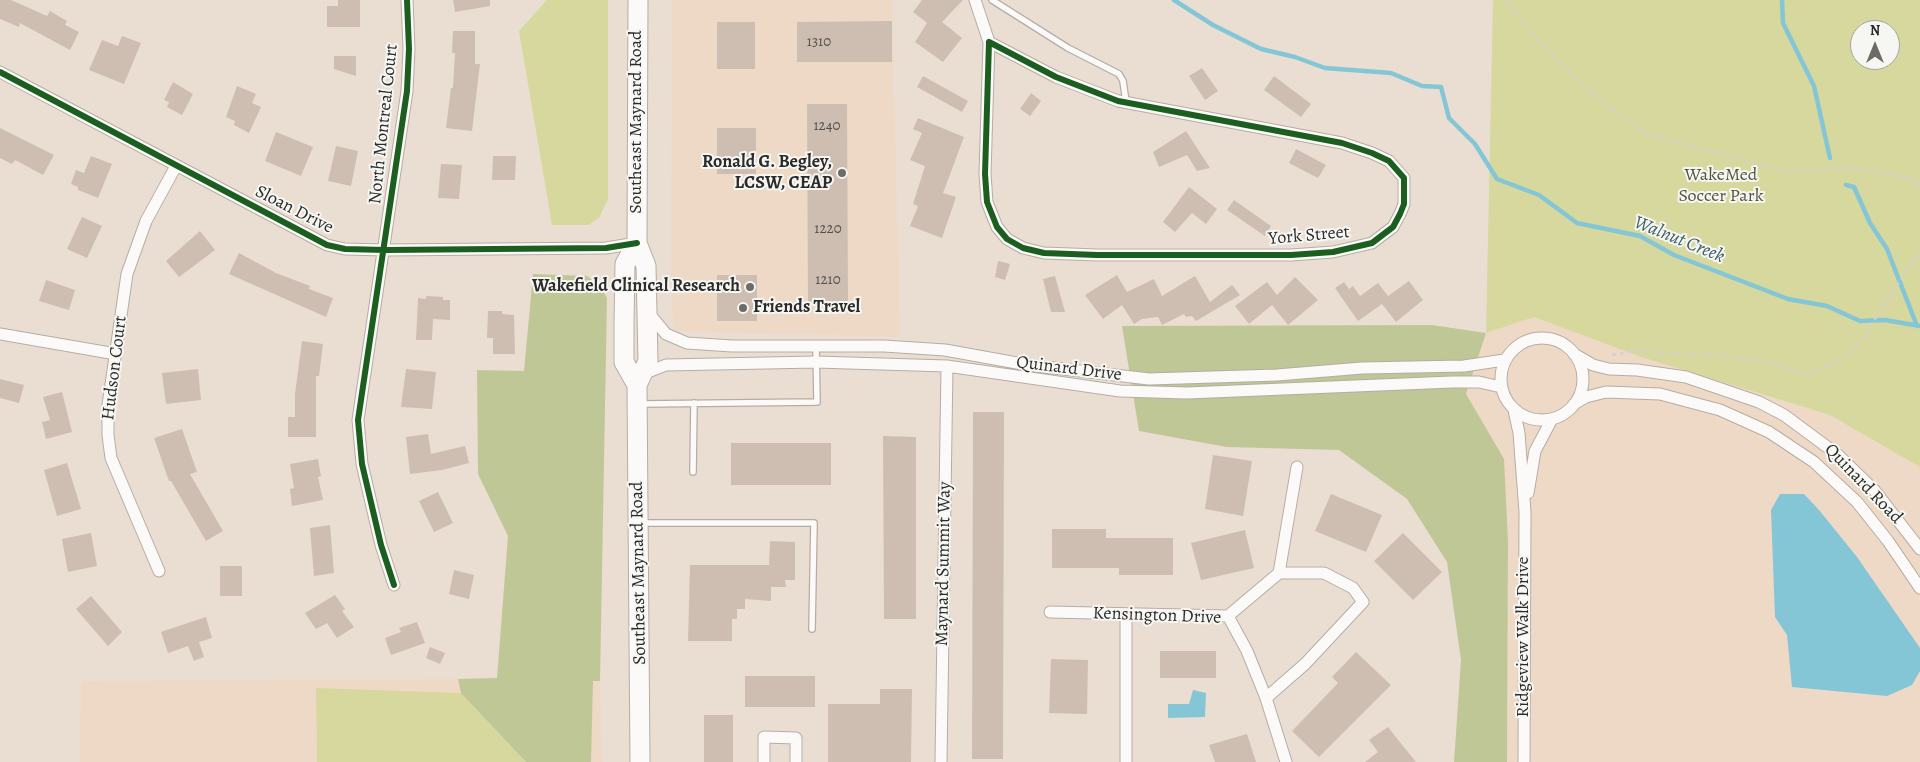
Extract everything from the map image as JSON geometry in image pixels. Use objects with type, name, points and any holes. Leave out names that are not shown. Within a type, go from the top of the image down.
[{"type":"main road","name":"Southeast Maynard Road","points":[[638,0],[637,244],[646,266],[648,365],[640,380],[636,404],[639,523],[640,762]]},
{"type":"main road","name":"Southeast Maynard Road","points":[[637,244],[625,264],[624,362],[640,380]]},
{"type":"street","name":"North Montreal Court","points":[[394,585],[381,545],[362,464],[358,420],[377,284],[385,250],[406,91],[409,49],[407,0]]},
{"type":"street","name":"York Street","points":[[975,0],[988,42],[985,174],[987,202],[997,227],[1007,239],[1023,248],[1044,253],[1097,255],[1291,255],[1333,252],[1372,243],[1393,227],[1400,214],[1404,204],[1404,178],[1390,161],[1372,153],[1342,143],[1126,102],[1056,78],[988,42]]},
{"type":"street","name":"Sloan Drive","points":[[0,72],[328,245],[345,250],[606,248],[637,244]]},
{"type":"street","name":"Hudson Court","points":[[159,571],[112,458],[108,435],[108,405],[127,274],[146,221],[176,166]]},
{"type":"street","name":"Quinard Drive","points":[[647,310],[666,334],[687,343],[732,346],[884,346],[945,350],[1028,365],[1149,379],[1276,375],[1362,368],[1464,366],[1504,360]]},
{"type":"street","points":[[0,334],[116,354]]},
{"type":"street","points":[[1538,338],[1552,339],[1564,344],[1574,354],[1581,366],[1583,379],[1581,393],[1564,414],[1552,419],[1539,420],[1526,417],[1514,410],[1506,400],[1501,387],[1500,374],[1504,360],[1513,349],[1524,341],[1538,338]]},
{"type":"street","name":"Quinard Road","points":[[1574,354],[1593,365],[1686,377],[1759,402],[1784,415],[1838,454],[1875,491],[1920,550]]},
{"type":"street","name":"Quinard Drive","points":[[640,380],[666,365],[816,362],[947,366],[1120,390],[1187,393],[1452,382],[1479,382],[1501,387]]},
{"type":"street","name":"Maynard Summit Way","points":[[941,762],[947,366]]},
{"type":"street","name":"Quinard Road","points":[[1574,404],[1586,397],[1606,392],[1660,394],[1720,410],[1768,432],[1814,462],[1857,502],[1888,541],[1920,588]]},
{"type":"street","name":"Ridgeview Walk Drive","points":[[1514,410],[1519,433],[1525,512],[1524,762]]},
{"type":"street","name":"Ridgeview Walk Drive","points":[[1525,512],[1535,451],[1552,419]]},
{"type":"street","points":[[1279,574],[1297,468]]},
{"type":"street","points":[[1228,616],[1279,574],[1324,574],[1353,588],[1362,602],[1305,664],[1266,698]]},
{"type":"street","name":"Kensington Drive","points":[[1050,612],[1228,616],[1247,651],[1266,698],[1286,762]]},
{"type":"street","points":[[1126,614],[1126,762]]},
{"type":"street","points":[[764,762],[764,738],[796,738],[796,762]]},
{"type":"lane","points":[[992,0],[1068,48],[1119,74],[1123,81],[1126,102]]},
{"type":"lane","points":[[636,404],[817,402],[816,346]]},
{"type":"lane","points":[[693,472],[694,402]]},
{"type":"lane","points":[[639,523],[814,523],[812,630]]},
{"type":"path","points":[[1508,0],[1510,8],[1562,66],[1607,106],[1647,134],[1786,171],[1856,168],[1920,180]]},
{"type":"path","points":[[1915,179],[1920,187]]},
{"type":"path","points":[[1612,355],[1634,351],[1718,355],[1771,363],[1808,375],[1845,358],[1861,340],[1920,251]]},
{"type":"shaded area","points":[[672,0],[892,0],[900,337],[674,331],[671,281]]},
{"type":"shaded area","points":[[1534,317],[1641,357],[1830,415],[1920,467],[1920,762],[1507,762],[1508,542],[1466,394],[1486,333]]},
{"type":"shaded area","points":[[497,679],[600,681],[602,762],[80,762],[81,681]]},
{"type":"green space","points":[[547,0],[608,0],[608,199],[599,218],[588,225],[552,225],[519,31]]},
{"type":"green space","name":"WakeMed Soccer Park","points":[[1493,0],[1920,0],[1920,467],[1830,415],[1641,357],[1534,317],[1486,333]]},
{"type":"green space","points":[[533,274],[587,276],[600,286],[607,298],[600,681],[593,681],[591,762],[526,762],[461,693],[458,679],[497,678],[508,536],[478,474],[477,370],[524,371]]},
{"type":"green space","points":[[1432,325],[1486,333],[1466,394],[1504,459],[1508,542],[1507,762],[1454,762],[1461,660],[1447,562],[1407,499],[1339,450],[1227,447],[1139,431],[1122,326]]},
{"type":"green space","points":[[316,688],[461,693],[526,762],[317,762]]},
{"type":"water","points":[[1780,494],[1804,494],[1819,510],[1857,557],[1920,648],[1920,671],[1912,685],[1887,696],[1792,687],[1787,635],[1775,617],[1771,510]]},
{"type":"water","points":[[1193,690],[1206,693],[1205,717],[1168,718],[1168,704],[1189,704]]},
{"type":"building","points":[[0,0],[11,0],[47,16],[50,11],[67,21],[65,25],[79,32],[70,50],[20,23],[19,27],[0,19]]},
{"type":"building","points":[[338,0],[360,0],[360,27],[327,27],[327,6],[338,6]]},
{"type":"building","points":[[453,0],[490,0],[490,6],[455,12]]},
{"type":"building","points":[[922,0],[963,0],[942,22],[962,38],[943,62],[915,42],[927,23],[913,12]]},
{"type":"building","points":[[892,21],[892,62],[797,62],[797,22]]},
{"type":"building","points":[[717,22],[755,22],[755,69],[717,69]]},
{"type":"building","points":[[453,31],[475,31],[475,64],[480,64],[472,131],[446,128],[451,88],[453,88],[455,53],[452,53]]},
{"type":"building","points":[[122,36],[141,43],[124,84],[89,70],[102,40],[118,46]]},
{"type":"building","points":[[334,56],[356,56],[356,76],[334,69]]},
{"type":"building","points":[[1202,68],[1218,91],[1205,100],[1189,76]]},
{"type":"building","points":[[923,76],[968,101],[962,112],[917,87]]},
{"type":"building","points":[[1274,76],[1311,104],[1301,117],[1264,90]]},
{"type":"building","points":[[173,82],[193,94],[182,115],[167,107],[169,102],[164,100]]},
{"type":"building","points":[[237,86],[256,94],[252,103],[261,107],[249,133],[234,125],[235,121],[226,117]]},
{"type":"building","points":[[1031,93],[1041,101],[1030,116],[1020,109]]},
{"type":"building","points":[[807,104],[847,104],[848,302],[808,302]]},
{"type":"building","points":[[918,118],[964,137],[943,193],[956,197],[942,238],[910,226],[918,206],[913,204],[925,166],[910,160],[922,133],[913,129]]},
{"type":"building","points":[[0,128],[54,155],[43,175],[15,160],[12,164],[0,158]]},
{"type":"building","points":[[717,128],[756,128],[756,174],[717,174]]},
{"type":"building","points":[[1186,131],[1210,168],[1197,171],[1187,155],[1159,167],[1153,152]]},
{"type":"building","points":[[276,132],[313,147],[301,176],[265,161]]},
{"type":"building","points":[[336,146],[358,151],[351,186],[328,181]]},
{"type":"building","points":[[1296,149],[1326,165],[1318,178],[1289,163]]},
{"type":"building","points":[[91,156],[112,164],[98,198],[78,190],[78,187],[71,184],[76,170],[84,173]]},
{"type":"building","points":[[493,156],[516,156],[515,180],[492,180]]},
{"type":"building","points":[[441,164],[462,165],[459,199],[438,198]]},
{"type":"building","points":[[1189,187],[1217,209],[1206,224],[1192,213],[1175,232],[1163,222]]},
{"type":"building","points":[[1234,200],[1271,226],[1265,236],[1227,210]]},
{"type":"building","points":[[82,217],[102,226],[87,258],[67,249]]},
{"type":"building","points":[[200,231],[215,250],[179,277],[166,261]]},
{"type":"building","points":[[239,253],[276,273],[310,286],[309,289],[333,298],[326,317],[229,274]]},
{"type":"building","points":[[998,261],[1010,264],[1005,280],[995,277]]},
{"type":"building","points":[[717,275],[757,275],[757,321],[717,321]]},
{"type":"building","points":[[1117,275],[1127,292],[1154,279],[1162,296],[1195,276],[1210,302],[1232,285],[1240,295],[1196,321],[1192,316],[1186,317],[1184,314],[1162,325],[1158,317],[1142,319],[1134,324],[1122,305],[1103,319],[1085,295]]},
{"type":"building","points":[[1055,276],[1065,312],[1051,312],[1043,279]]},
{"type":"building","points":[[1295,277],[1318,300],[1288,325],[1272,305],[1249,324],[1235,306],[1267,282],[1277,295]]},
{"type":"building","points":[[46,280],[75,290],[69,310],[39,301]]},
{"type":"building","points":[[1409,281],[1423,300],[1396,322],[1382,304],[1358,321],[1335,288],[1344,282],[1349,289],[1353,286],[1360,296],[1378,283],[1388,296]]},
{"type":"building","points":[[426,296],[443,297],[443,300],[450,300],[450,320],[433,319],[432,340],[416,340],[418,298],[426,299]]},
{"type":"building","points":[[488,311],[502,311],[502,314],[514,315],[515,354],[493,354],[493,338],[487,338]]},
{"type":"building","points":[[302,341],[323,344],[319,376],[316,376],[316,437],[288,437],[288,417],[295,417],[295,394]]},
{"type":"building","points":[[198,369],[201,400],[166,404],[162,373]]},
{"type":"building","points":[[406,369],[436,372],[432,409],[401,407]]},
{"type":"building","points":[[0,379],[24,385],[19,403],[0,398]]},
{"type":"building","points":[[62,392],[72,432],[46,439],[42,422],[50,420],[43,397]]},
{"type":"building","points":[[973,412],[1004,412],[1003,759],[972,759]]},
{"type":"building","points":[[182,429],[197,472],[190,474],[223,531],[206,541],[171,481],[169,481],[154,438]]},
{"type":"building","points":[[428,434],[431,454],[465,446],[469,463],[442,470],[410,474],[406,437]]},
{"type":"building","points":[[883,436],[916,437],[916,619],[884,619]]},
{"type":"building","points":[[731,443],[831,443],[831,485],[731,485]]},
{"type":"building","points":[[1213,455],[1252,461],[1243,516],[1205,509]]},
{"type":"building","points":[[318,459],[321,476],[318,477],[323,500],[292,506],[290,489],[294,488],[290,464]]},
{"type":"building","points":[[67,463],[81,509],[57,516],[44,470]]},
{"type":"building","points":[[438,492],[453,523],[434,532],[419,501]]},
{"type":"building","points":[[1331,494],[1382,515],[1366,552],[1315,531]]},
{"type":"building","points":[[330,525],[334,573],[314,576],[310,528]]},
{"type":"building","points":[[1052,529],[1106,529],[1106,538],[1173,538],[1173,575],[1119,575],[1119,568],[1052,568]]},
{"type":"building","points":[[1245,530],[1254,568],[1201,580],[1191,543]]},
{"type":"building","points":[[91,533],[97,566],[68,572],[62,539]]},
{"type":"building","points":[[1403,533],[1442,572],[1413,600],[1374,561]]},
{"type":"building","points":[[770,541],[795,542],[795,580],[785,580],[786,587],[771,587],[771,601],[745,599],[745,609],[737,609],[737,619],[732,619],[732,641],[688,641],[690,565],[769,565]]},
{"type":"building","points":[[220,566],[242,566],[242,596],[220,596]]},
{"type":"building","points":[[454,570],[474,575],[469,599],[449,594]]},
{"type":"building","points":[[335,595],[345,609],[342,611],[354,627],[337,638],[327,623],[316,629],[305,613]]},
{"type":"building","points":[[91,596],[122,632],[108,646],[76,609]]},
{"type":"building","points":[[206,617],[212,638],[199,642],[204,657],[194,661],[188,646],[168,653],[161,632]]},
{"type":"building","points":[[417,622],[425,643],[391,655],[385,638],[401,632],[399,628]]},
{"type":"building","points":[[430,647],[445,653],[440,664],[426,658]]},
{"type":"building","points":[[1160,651],[1216,651],[1216,678],[1160,678]]},
{"type":"building","points":[[1356,652],[1391,685],[1319,757],[1292,731],[1338,683],[1332,677]]},
{"type":"building","points":[[1051,659],[1088,660],[1087,714],[1049,713]]},
{"type":"building","points":[[745,676],[815,676],[815,707],[745,707]]},
{"type":"building","points":[[880,689],[912,689],[911,762],[828,762],[828,704],[880,704]]},
{"type":"building","points":[[704,715],[733,715],[733,762],[704,762]]},
{"type":"building","points":[[1388,727],[1416,762],[1365,762],[1378,752],[1369,740]]},
{"type":"building","points":[[1247,734],[1256,762],[1215,762],[1209,745]]},
{"type":"waterway","name":"Walnut Creek","points":[[1174,0],[1213,25],[1261,49],[1295,57],[1325,68],[1391,73],[1422,86],[1441,87],[1449,118],[1475,144],[1497,179],[1539,195],[1577,223],[1640,236],[1674,255],[1788,299],[1827,306],[1860,321],[1885,320],[1920,326]]},
{"type":"waterway","points":[[1782,0],[1783,23],[1814,86],[1830,158]]},
{"type":"waterway","points":[[1846,185],[1854,187],[1870,223],[1887,249],[1917,326]]},
{"type":"cycle path","points":[[394,585],[381,545],[362,464],[358,420],[407,91],[409,49],[407,0]]},
{"type":"cycle path","points":[[989,42],[1056,77],[1118,101],[1342,143],[1372,153],[1389,161],[1404,178],[1404,204],[1400,214],[1393,227],[1372,243],[1333,252],[1291,255],[1097,255],[1044,253],[1023,248],[1007,239],[997,227],[987,202],[985,174],[989,42]]},
{"type":"cycle path","points":[[0,72],[327,245],[345,249],[385,250],[606,248],[637,243]]},
{"type":"place","name":"Ronald G. Begley, LCSW, CEAP","points":[[842,173]]},
{"type":"place","name":"Wakefield Clinical Research","points":[[750,287]]},
{"type":"place","name":"Friends Travel","points":[[743,308]]}]
